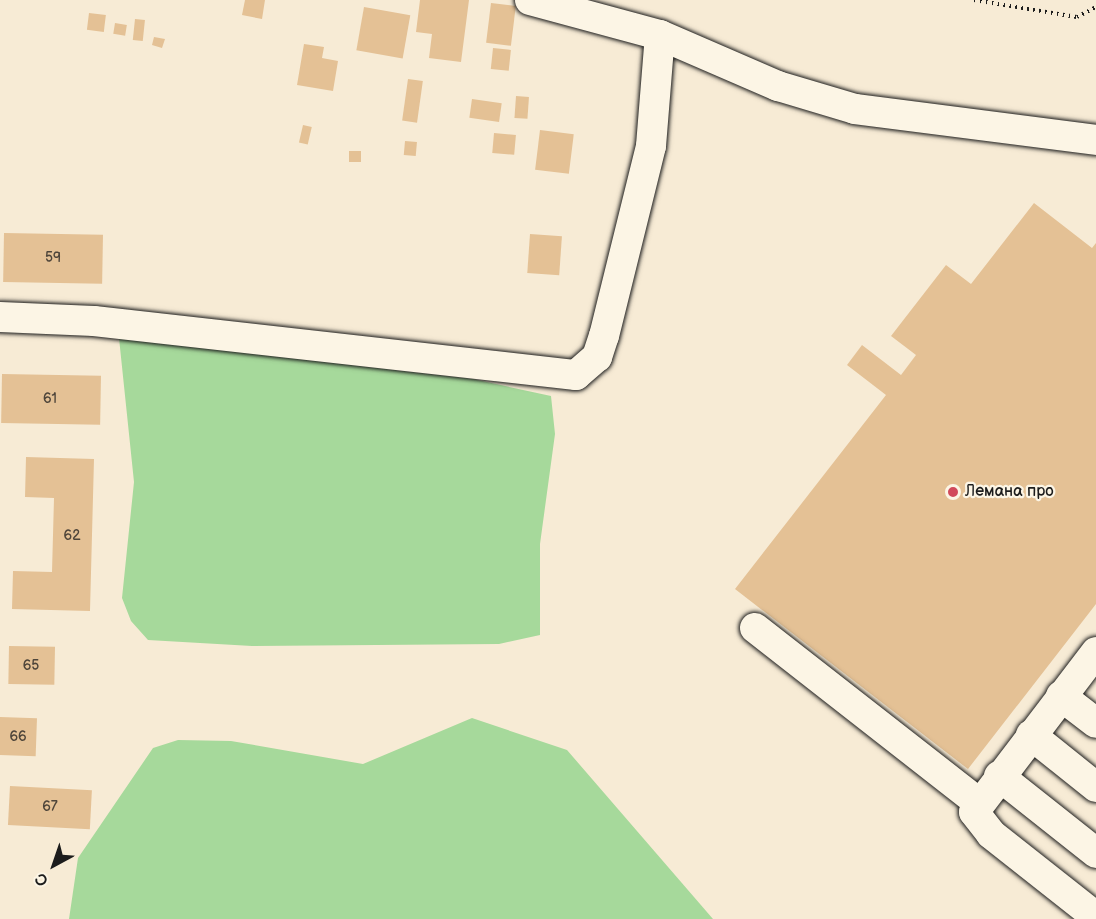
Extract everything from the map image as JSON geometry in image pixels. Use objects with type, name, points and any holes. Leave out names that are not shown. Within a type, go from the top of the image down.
[{"type":"street","points":[[530,0],[660,35],[778,86],[855,109],[1096,140]]},
{"type":"street","points":[[0,316],[94,321],[576,375],[597,357],[604,336],[651,146],[660,35]]},
{"type":"street","points":[[755,628],[979,803]]},
{"type":"street","points":[[1096,651],[999,776],[974,812],[991,834],[1096,917]]},
{"type":"street","points":[[1061,696],[1096,723]]},
{"type":"street","points":[[1031,735],[1096,787]]},
{"type":"street","points":[[999,776],[1096,853]]},
{"type":"path","points":[[974,0],[1077,17],[1096,7]]},
{"type":"green space","points":[[119,338],[473,379],[551,396],[555,434],[540,544],[540,635],[499,644],[252,646],[148,640],[131,621],[122,598],[134,482]]},
{"type":"green space","points":[[472,718],[567,750],[713,919],[69,919],[78,858],[153,748],[178,740],[231,741],[363,764]]},
{"type":"building","points":[[245,0],[265,0],[262,19],[242,15]]},
{"type":"building","points":[[420,0],[469,0],[461,62],[429,58],[432,34],[416,32]]},
{"type":"building","points":[[491,3],[516,6],[511,46],[486,43]]},
{"type":"building","points":[[364,7],[410,15],[403,58],[356,50]]},
{"type":"building","points":[[89,13],[106,15],[104,32],[87,30]]},
{"type":"building","points":[[135,19],[145,20],[143,41],[133,40]]},
{"type":"building","points":[[115,23],[127,25],[125,36],[113,34]]},
{"type":"building","points":[[154,37],[165,39],[162,48],[152,45]]},
{"type":"building","points":[[304,44],[324,47],[322,58],[338,61],[333,91],[297,85]]},
{"type":"building","points":[[493,48],[511,50],[509,71],[491,69]]},
{"type":"building","points":[[408,79],[423,81],[417,123],[402,121]]},
{"type":"building","points":[[516,96],[529,97],[527,119],[514,118]]},
{"type":"building","points":[[472,99],[502,103],[499,122],[469,118]]},
{"type":"building","points":[[303,125],[312,127],[308,145],[299,143]]},
{"type":"building","points":[[540,130],[574,134],[569,174],[535,170]]},
{"type":"building","points":[[494,133],[516,135],[514,155],[492,153]]},
{"type":"building","points":[[405,141],[417,142],[416,156],[404,155]]},
{"type":"building","points":[[349,151],[361,151],[361,162],[349,162]]},
{"type":"building","name":"Лемана про","points":[[1034,203],[1092,248],[1096,243],[1096,604],[968,769],[735,589],[886,395],[847,365],[862,345],[901,375],[916,355],[891,336],[946,265],[971,284]]},
{"type":"building","points":[[4,233],[103,235],[102,284],[3,282]]},
{"type":"building","points":[[530,234],[562,236],[559,275],[527,273]]},
{"type":"building","points":[[2,374],[101,376],[100,425],[1,423]]},
{"type":"building","points":[[26,457],[94,459],[90,611],[12,609],[13,571],[52,572],[54,498],[25,497]]},
{"type":"building","points":[[9,646],[55,647],[54,685],[8,684]]},
{"type":"building","points":[[0,717],[37,718],[36,756],[0,755]]},
{"type":"building","points":[[10,786],[92,790],[90,829],[8,825]]},
{"type":"place","name":"Лемана про","points":[[953,492]]}]
